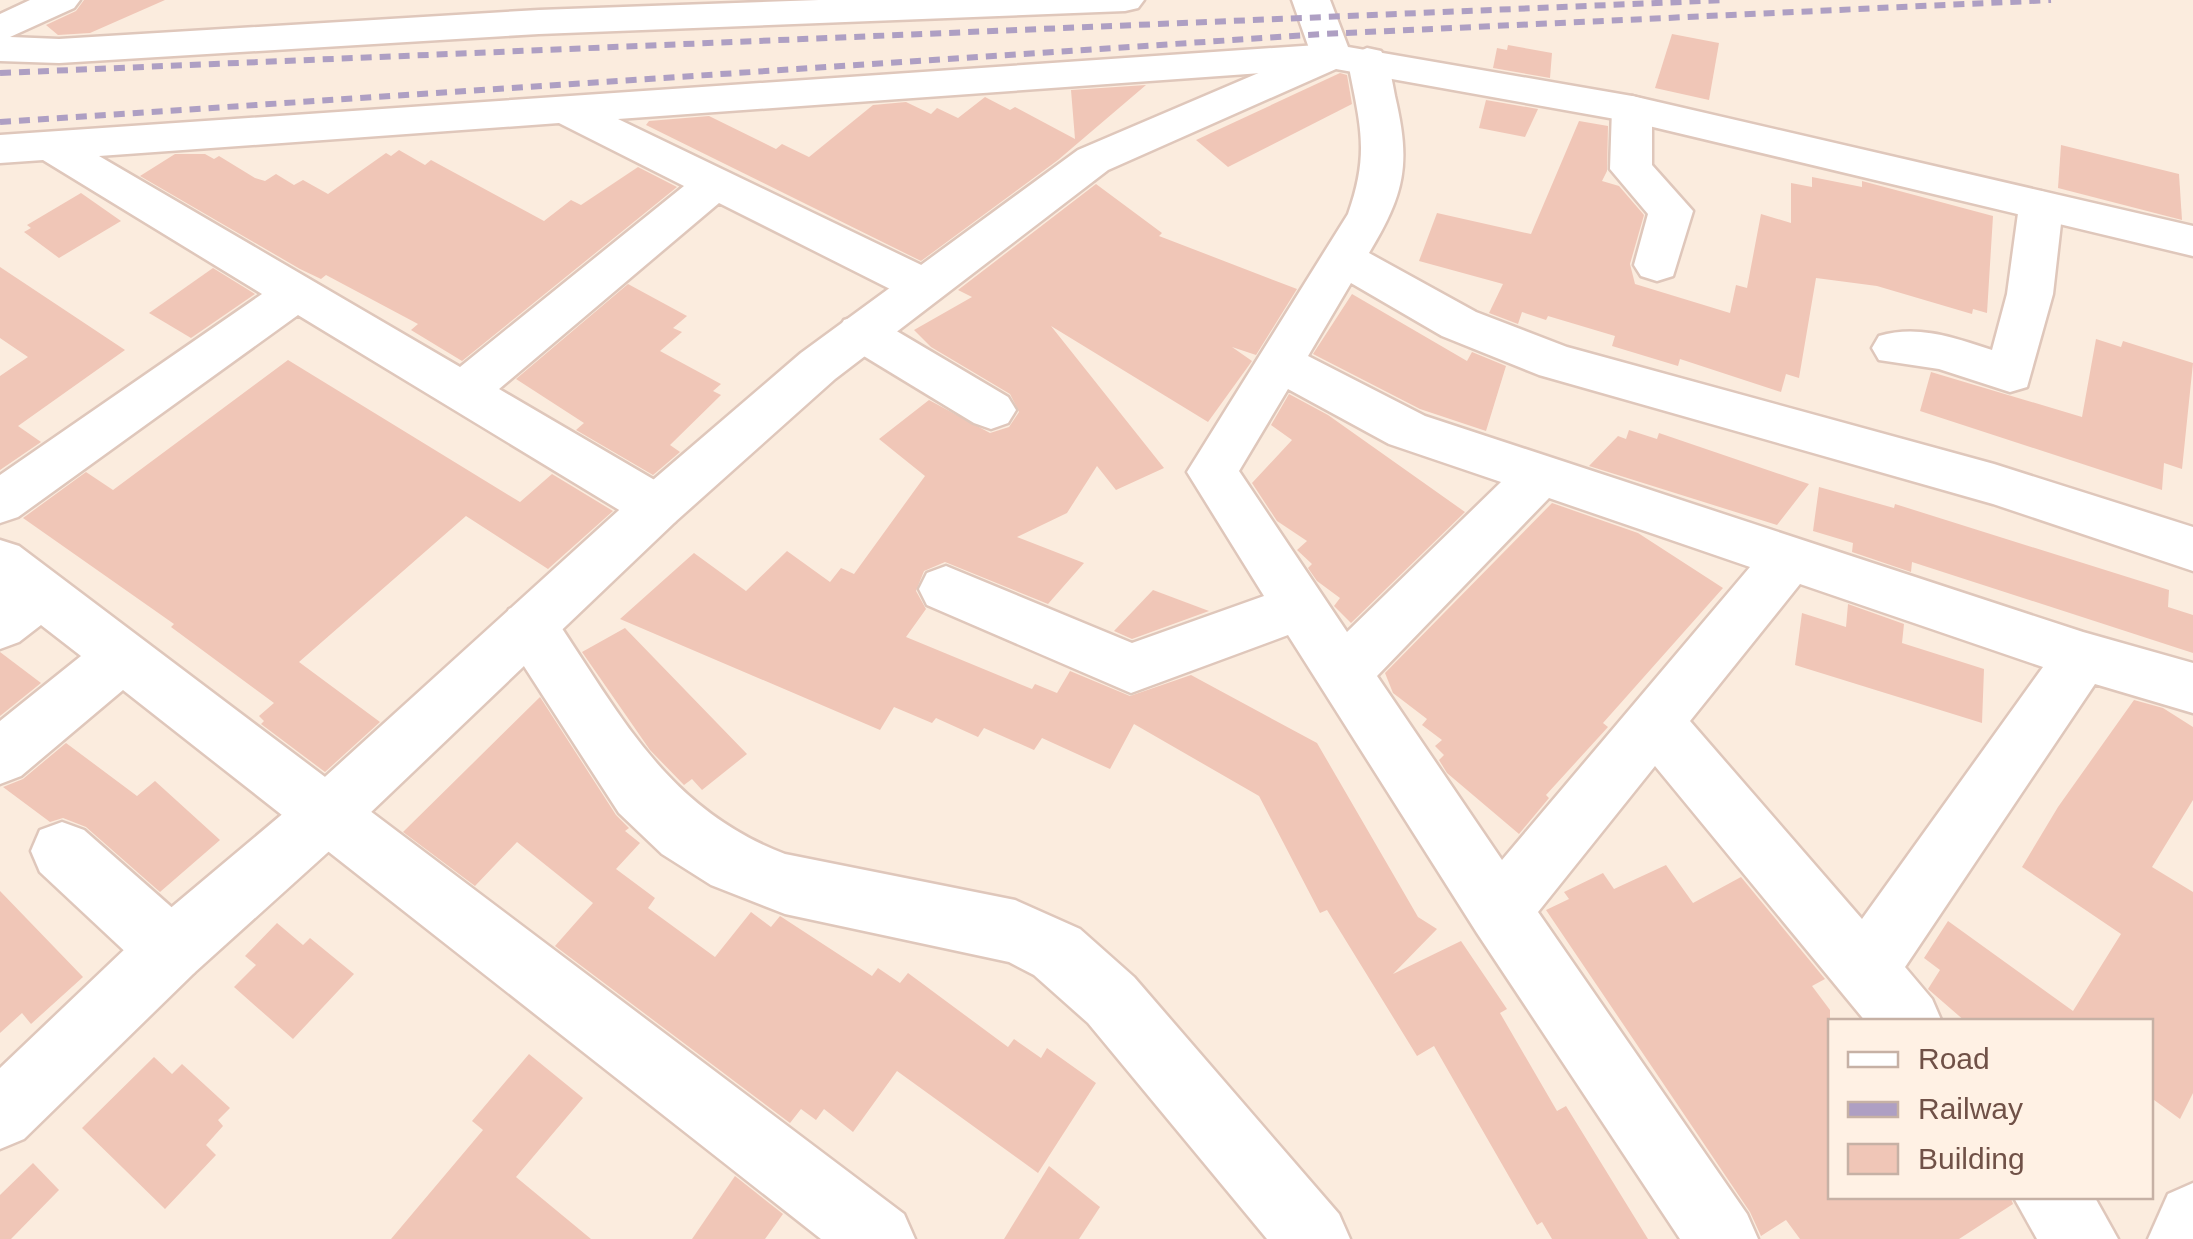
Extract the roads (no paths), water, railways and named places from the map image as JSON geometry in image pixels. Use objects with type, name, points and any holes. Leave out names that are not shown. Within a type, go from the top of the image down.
[{"type":"street","points":[[0,28],[61,0]]},
{"type":"street","points":[[234,0],[280,35]]},
{"type":"street","points":[[506,0],[539,22]]},
{"type":"street","points":[[666,20],[699,0]]},
{"type":"street","points":[[0,49],[59,51],[539,22],[1124,0]]},
{"type":"street","points":[[1312,0],[1349,58],[1382,134],[1385,170],[1370,215],[1212,472],[1499,911],[1722,1239]]},
{"type":"street","points":[[9,1090],[326,814],[657,507],[861,332],[1092,160],[1349,58]]},
{"type":"street","points":[[0,149],[562,108],[1349,58],[1632,109],[2193,242]]},
{"type":"street","points":[[562,108],[924,286]]},
{"type":"street","points":[[1632,109],[1631,169],[1671,211],[1656,266]]},
{"type":"street","points":[[50,146],[657,507]]},
{"type":"street","points":[[464,391],[714,185]]},
{"type":"street","points":[[1896,348],[1941,350],[2010,374],[2030,294],[2041,206]]},
{"type":"street","points":[[1344,258],[1459,324],[1556,362],[1994,484],[2193,549]]},
{"type":"street","points":[[0,502],[298,292]]},
{"type":"street","points":[[861,332],[928,376],[991,410]]},
{"type":"street","points":[[1277,361],[1407,430],[2083,656],[2193,688]]},
{"type":"street","points":[[1342,674],[1540,475]]},
{"type":"street","points":[[1499,911],[1788,558]]},
{"type":"street","points":[[946,589],[1131,668],[1300,607]]},
{"type":"street","points":[[13,594],[122,658],[878,1239]]},
{"type":"street","points":[[529,626],[640,793],[684,834],[733,864],[785,884],[1015,932],[1057,952],[1111,1000],[1314,1239]]},
{"type":"street","points":[[1866,968],[2083,656]]},
{"type":"street","points":[[0,757],[122,658]]},
{"type":"street","points":[[1654,722],[1907,1019]]},
{"type":"street","points":[[62,851],[171,950]]},
{"type":"street","points":[[2050,1199],[2082,1239]]},
{"type":"street","points":[[2184,1239],[2193,1219]]},
{"type":"railway","points":[[0,73],[1727,0]]},
{"type":"railway","points":[[0,122],[1324,34],[2051,0]]}]
